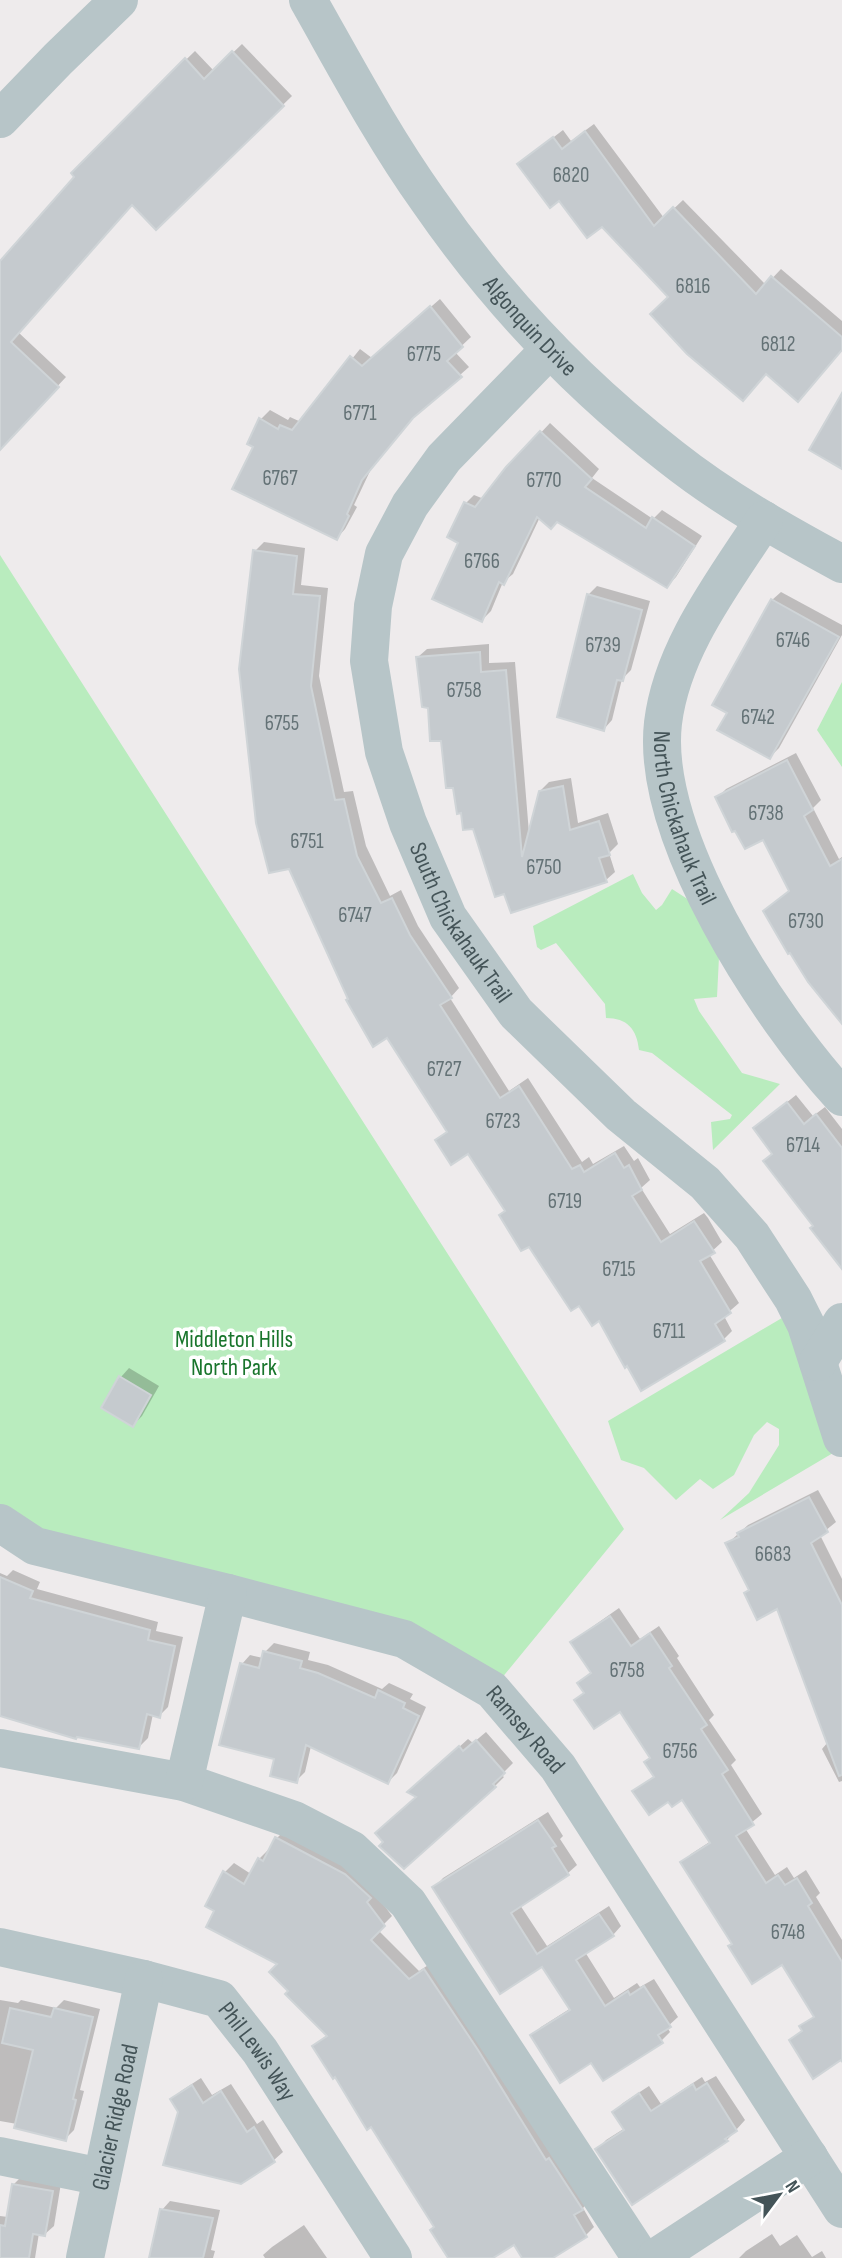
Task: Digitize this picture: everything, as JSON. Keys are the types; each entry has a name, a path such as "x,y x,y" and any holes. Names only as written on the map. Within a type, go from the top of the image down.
{"street":[{"path":"0,118 119,0"},
{"name":"Algonquin Drive","path":"308,0 427,200 472,260 550,349 673,459 764,520 842,564"},
{"name":"South Chickahauk Trail","path":"550,349 444,458 410,505 384,554 373,606 369,661 384,752 407,820 448,918 516,1013 621,1115 705,1183 752,1236 793,1299 806,1325 842,1438"},
{"name":"North Chickahauk Trail","path":"764,520 700,620 683,655 669,695 663,724 669,802 692,866 726,932 812,1064 842,1097"},
{"path":"818,1362 842,1322"},
{"name":"Ramsey Road","path":"0,1523 35,1546 404,1639 492,1690 558,1766 842,2208"},
{"path":"184,1782 228,1593"},
{"path":"0,1748 184,1782 294,1820 352,1850 408,1903 641,2258"},
{"name":"Phil Lewis Way","path":"0,1947 144,1979 219,1999 260,2051 393,2258"},
{"name":"Glacier Ridge Road","path":"85,2258 144,1979"},
{"path":"0,2156 102,2177"},
{"path":"655,2258 809,2157"}],"green space":[{"name":"Middleton Hills North Park","path":"0,555 624,1529 492,1690 404,1639 0,1523"},
{"path":"842,682 842,767 817,730"},
{"path":"633,874 642,893 656,910 672,889 689,900 719,957 717,997 694,999 699,1011 742,1073 780,1084 713,1150 711,1122 730,1119 732,1115 652,1053 639,1050 636,1036 630,1026 620,1020 606,1018 605,1004 556,943 541,950 537,947 533,926"},
{"path":"787,1315 833,1453 720,1520 749,1493 779,1445 779,1429 767,1422 754,1435 734,1475 713,1489 700,1479 676,1500 644,1468 621,1460 608,1421"}],"building":[{"path":"232,51 284,106 156,230 132,205 11,342 59,387 0,450 0,261 74,177 71,173 185,58 204,79"},
{"path":"585,131 654,226 673,207 756,294 771,276 842,337 842,350 798,402 766,374 743,401 687,354 650,314 668,297 602,227 587,238 559,201 550,208 517,164 553,137 562,149"},
{"path":"430,306 463,347 447,361 462,377 413,418 362,480 337,540 232,489 253,447 247,444 259,418 278,429 280,425 292,430 350,356 362,366"},
{"path":"842,393 842,469 809,450"},
{"path":"540,431 592,479 585,487 646,528 652,517 695,546 667,588 557,522 551,529 537,517 504,585 499,582 482,622 432,599 458,543 447,537 464,502 475,507 506,467"},
{"path":"253,550 297,556 293,594 320,596 311,686 335,800 344,799 357,856 381,903 392,898 410,935 452,998 440,1005 500,1098 519,1086 572,1169 580,1165 584,1172 615,1153 624,1168 629,1165 642,1190 632,1196 661,1242 694,1221 715,1253 700,1261 731,1313 715,1324 725,1341 641,1391 599,1321 592,1326 579,1306 571,1311 529,1247 521,1251 499,1215 505,1211 468,1154 451,1165 435,1140 447,1132 387,1038 373,1047 346,1000 348,999 289,869 269,873 256,823 239,669"},
{"path":"587,594 642,610 623,681 617,680 604,731 557,717"},
{"path":"771,599 839,637 770,759 717,730 727,713 712,705"},
{"path":"480,652 481,672 506,670 522,857 539,791 563,786 570,830 599,821 610,855 599,858 607,882 511,913 504,894 495,897 473,829 463,830 461,813 457,814 453,788 446,788 441,741 430,741 428,708 422,707 416,657"},
{"path":"787,760 813,810 804,816 830,866 842,859 842,1024 808,982 790,953 788,954 763,911 789,891 763,840 745,849 735,831 732,832 715,797"},
{"path":"787,1102 804,1124 816,1114 842,1148 842,1269 763,1161 772,1154 753,1128"},
{"path":"119,1376 151,1395 133,1427 101,1408"},
{"path":"809,1497 828,1532 811,1543 842,1605 842,1775 839,1776 777,1609 757,1620 744,1593 749,1590 725,1543 739,1537 737,1533"},
{"path":"0,1577 33,1591 30,1598 150,1630 148,1640 175,1646 160,1718 147,1714 139,1749 77,1737 76,1739 0,1716"},
{"path":"610,1616 631,1646 650,1633 672,1666 669,1668 707,1725 701,1729 728,1770 722,1774 754,1825 736,1836 766,1883 778,1875 785,1885 797,1878 812,1903 808,1906 842,1962 842,2062 841,2060 813,2079 789,2040 802,2031 799,2026 814,2017 782,1965 752,1984 728,1946 732,1944 680,1862 710,1843 682,1800 672,1807 668,1802 649,1815 632,1791 654,1777 644,1762 650,1758 620,1712 594,1729 574,1700 584,1693 577,1683 591,1673 570,1642"},
{"path":"263,1651 302,1661 300,1668 375,1698 378,1690 405,1703 403,1708 419,1716 388,1784 306,1745 297,1783 270,1776 274,1759 219,1745 240,1663 259,1668"},
{"path":"476,1740 505,1773 493,1784 496,1787 404,1869 379,1846 383,1842 375,1833 416,1797 407,1792 459,1746 463,1751"},
{"path":"538,1820 556,1846 552,1848 569,1875 511,1913 537,1954 599,1914 614,1936 576,1960 605,2006 628,1991 630,1995 644,1986 671,2027 658,2035 663,2043 603,2081 591,2063 560,2083 530,2035 570,2010 542,1967 500,1994 432,1887"},
{"path":"275,1837 345,1874 371,1898 367,1902 385,1926 371,1940 409,1979 424,1969 546,2160 549,2158 583,2210 574,2215 587,2237 553,2258 522,2258 514,2245 493,2258 448,2258 430,2230 434,2227 371,2127 367,2130 335,2077 333,2079 312,2046 327,2036 285,1994 288,1991 269,1972 277,1964 206,1927 214,1911 205,1906 223,1871 244,1884 258,1858 263,1861"},
{"path":"10,2008 51,2017 54,2008 93,2017 66,2141 14,2128 33,2050 2,2043"},
{"path":"707,2083 737,2131 725,2139 728,2141 632,2205 595,2149 624,2130 612,2112 639,2093 651,2111 693,2084 696,2090"},
{"path":"192,2085 203,2103 221,2091 247,2132 254,2127 275,2162 241,2184 163,2165 178,2112 170,2099"},
{"path":"12,2184 53,2191 45,2236 33,2234 29,2258 0,2258 0,2225 5,2226"},
{"path":"160,2209 213,2218 203,2258 149,2258"}]}
